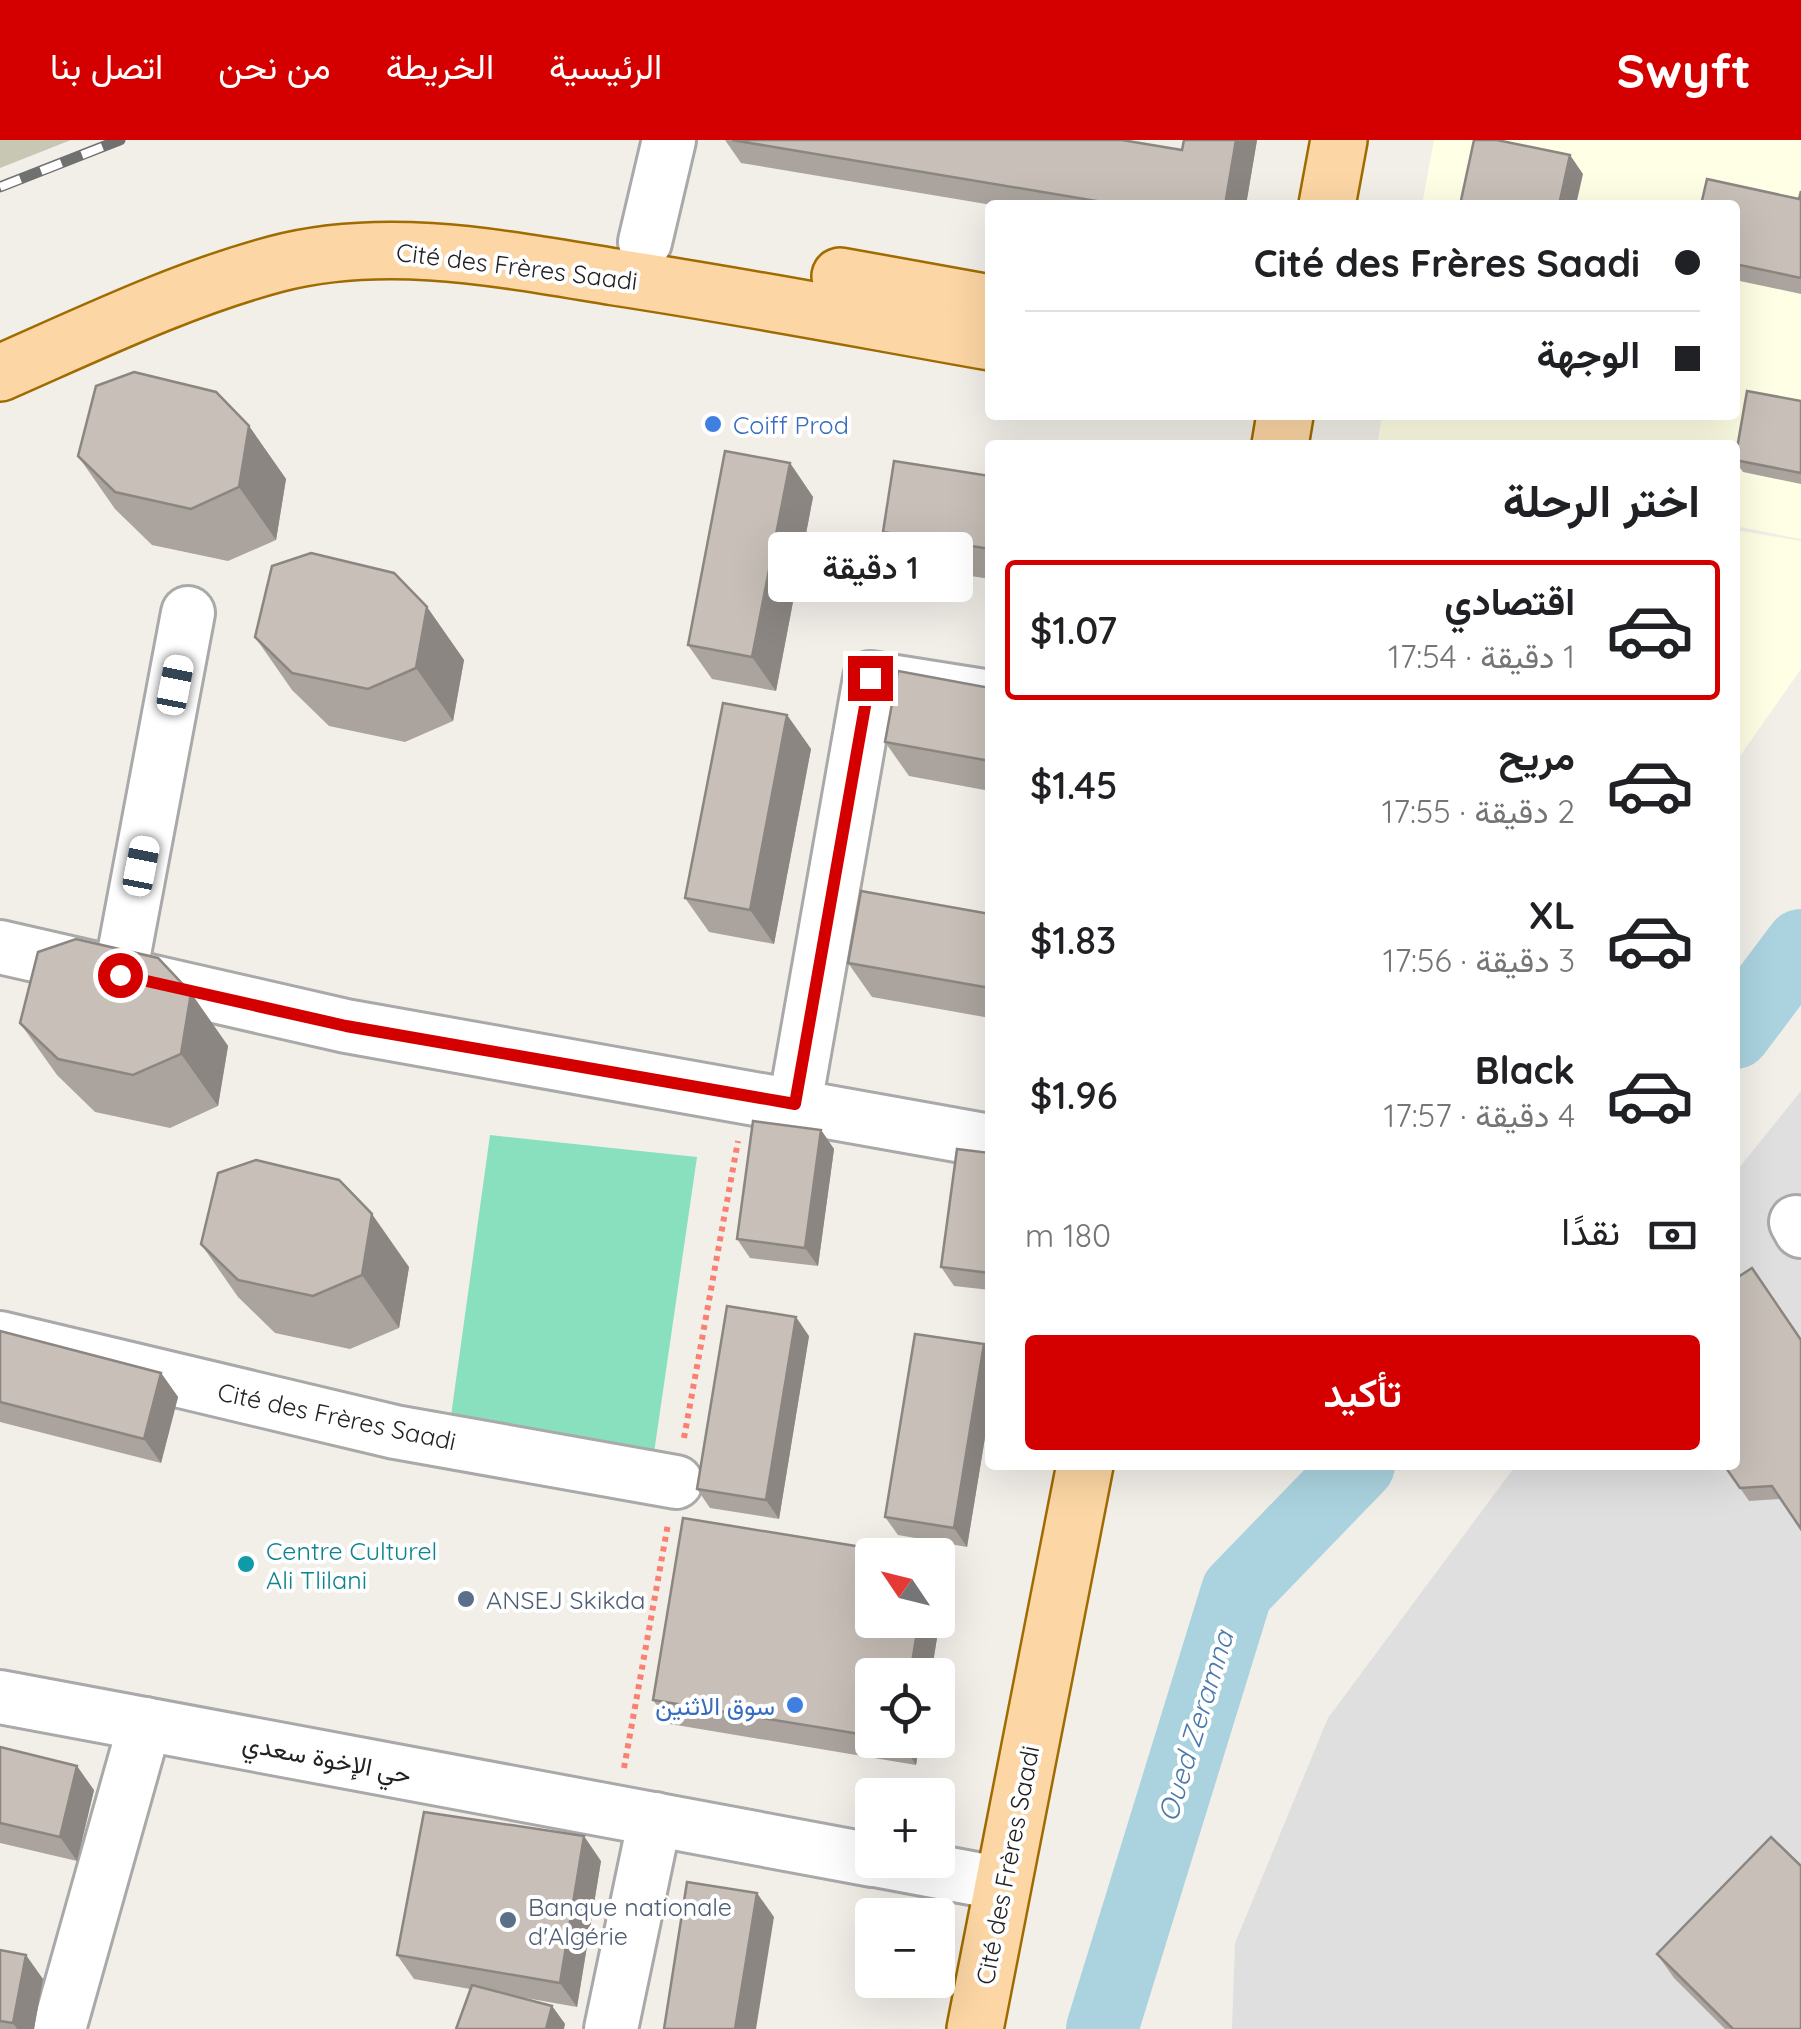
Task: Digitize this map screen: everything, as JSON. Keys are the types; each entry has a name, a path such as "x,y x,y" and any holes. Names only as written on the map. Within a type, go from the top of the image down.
{"main road":[{"path":"1327,200 1340,140"},
{"name":"Cité des Frères Saadi","path":"0,336 132,280 271,235 350,219 424,214 645,242 985,302"},
{"name":"Cité des Frères Saadi","path":"0,373 146,310 277,264 388,250 425,250 520,262 985,341"},
{"name":"Cité des Frères Saadi","path":"975,2029 1083,1470"}],"street":[{"name":"Cité des Frères Saadi","path":"645,242 669,140"},
{"path":"120,975 188,613"},
{"path":"795,1104 870,678 985,696"},
{"path":"0,947 346,1026 985,1140"},
{"name":"Cité des Frères Saadi","path":"0,1338 395,1432 676,1482"},
{"name":"حي الإخوة سعدي","path":"0,1697 855,1856"},
{"path":"59,2029 146,1724"},
{"path":"611,2029 655,1819"},
{"name":"حي الإخوة سعدي","path":"955,1875 1003,1884"}],"shaded area":[{"path":"0,140 71,140 0,168"},
{"path":"1434,140 1801,140 1801,539 1740,527 1740,440 1378,440 1381,420 1740,420 1740,200 1423,200"},
{"path":"1740,531 1801,541 1801,669 1740,756"},
{"path":"1801,1091 1801,2029 1232,2029 1235,1943 1328,1718 1512,1470 1740,1470 1740,1167"}],"green space":[{"path":"490,1135 697,1157 654,1453 450,1423"}],"building":[{"path":"732,140 1122,140 1182,150 1184,140 1236,140 1226,200 1090,200"},
{"path":"1474,140 1497,140 1570,155 1560,200 1461,200"},
{"path":"1707,179 1799,199 1801,191 1801,278 1740,265 1740,200 1702,200"},
{"path":"134,372 216,392 249,426 239,487 191,509 115,492 78,456 96,386"},
{"path":"1747,391 1801,401 1801,473 1740,461 1738,440"},
{"path":"725,451 790,463 752,657 688,645"},
{"path":"894,461 985,475 985,548 883,532"},
{"path":"311,553 394,573 427,607 416,668 368,689 292,673 255,637 272,566"},
{"path":"898,671 985,687 985,760 885,742"},
{"path":"723,703 787,715 750,910 685,898"},
{"path":"861,891 985,913 985,987 848,963"},
{"path":"76,939 158,958 191,993 181,1054 133,1075 58,1059 20,1023 38,952"},
{"path":"753,1121 821,1130 805,1248 737,1239"},
{"path":"957,1149 985,1152 985,1272 941,1267"},
{"path":"256,1160 339,1180 372,1214 362,1275 313,1296 238,1280 201,1244 218,1173"},
{"path":"1752,1268 1801,1340 1801,1529 1772,1486 1740,1488 1727,1470 1740,1470 1740,1276"},
{"path":"727,1306 796,1317 766,1500 697,1489"},
{"path":"0,1331 161,1373 144,1439 0,1402"},
{"path":"915,1334 984,1344 954,1528 885,1517"},
{"path":"683,1518 855,1546 855,1638 916,1638 913,1658 855,1658 855,1733 653,1700"},
{"path":"0,1747 77,1766 60,1837 0,1823"},
{"name":"Banque nationale d'Algérie","path":"424,1812 584,1836 560,1983 397,1955"},
{"path":"1771,1837 1801,1866 1801,2029 1733,2029 1657,1954"},
{"path":"687,1882 757,1893 735,2029 664,2029"},
{"path":"0,1950 26,1955 13,2023 0,2021"},
{"path":"472,1985 552,2006 546,2029 456,2029"}],"waterway":[{"name":"Oued Zeramna","path":"1740,1026 1801,945"},
{"name":"Oued Zeramna","path":"1102,2029 1237,1591 1354,1470"}],"railway":[{"path":"0,187 120,140"}],"place":[{"name":"Coiff Prod","path":"713,424"},
{"name":"Centre Culturel Ali Tlilani","path":"246,1564"},
{"name":"ANSEJ Skikda","path":"466,1599"},
{"name":"سوق الاثنين","path":"795,1705"},
{"name":"Banque nationale d'Algérie","path":"508,1920"}],"route":[{"path":"120,975 346,1026 795,1104 870,678"}]}
